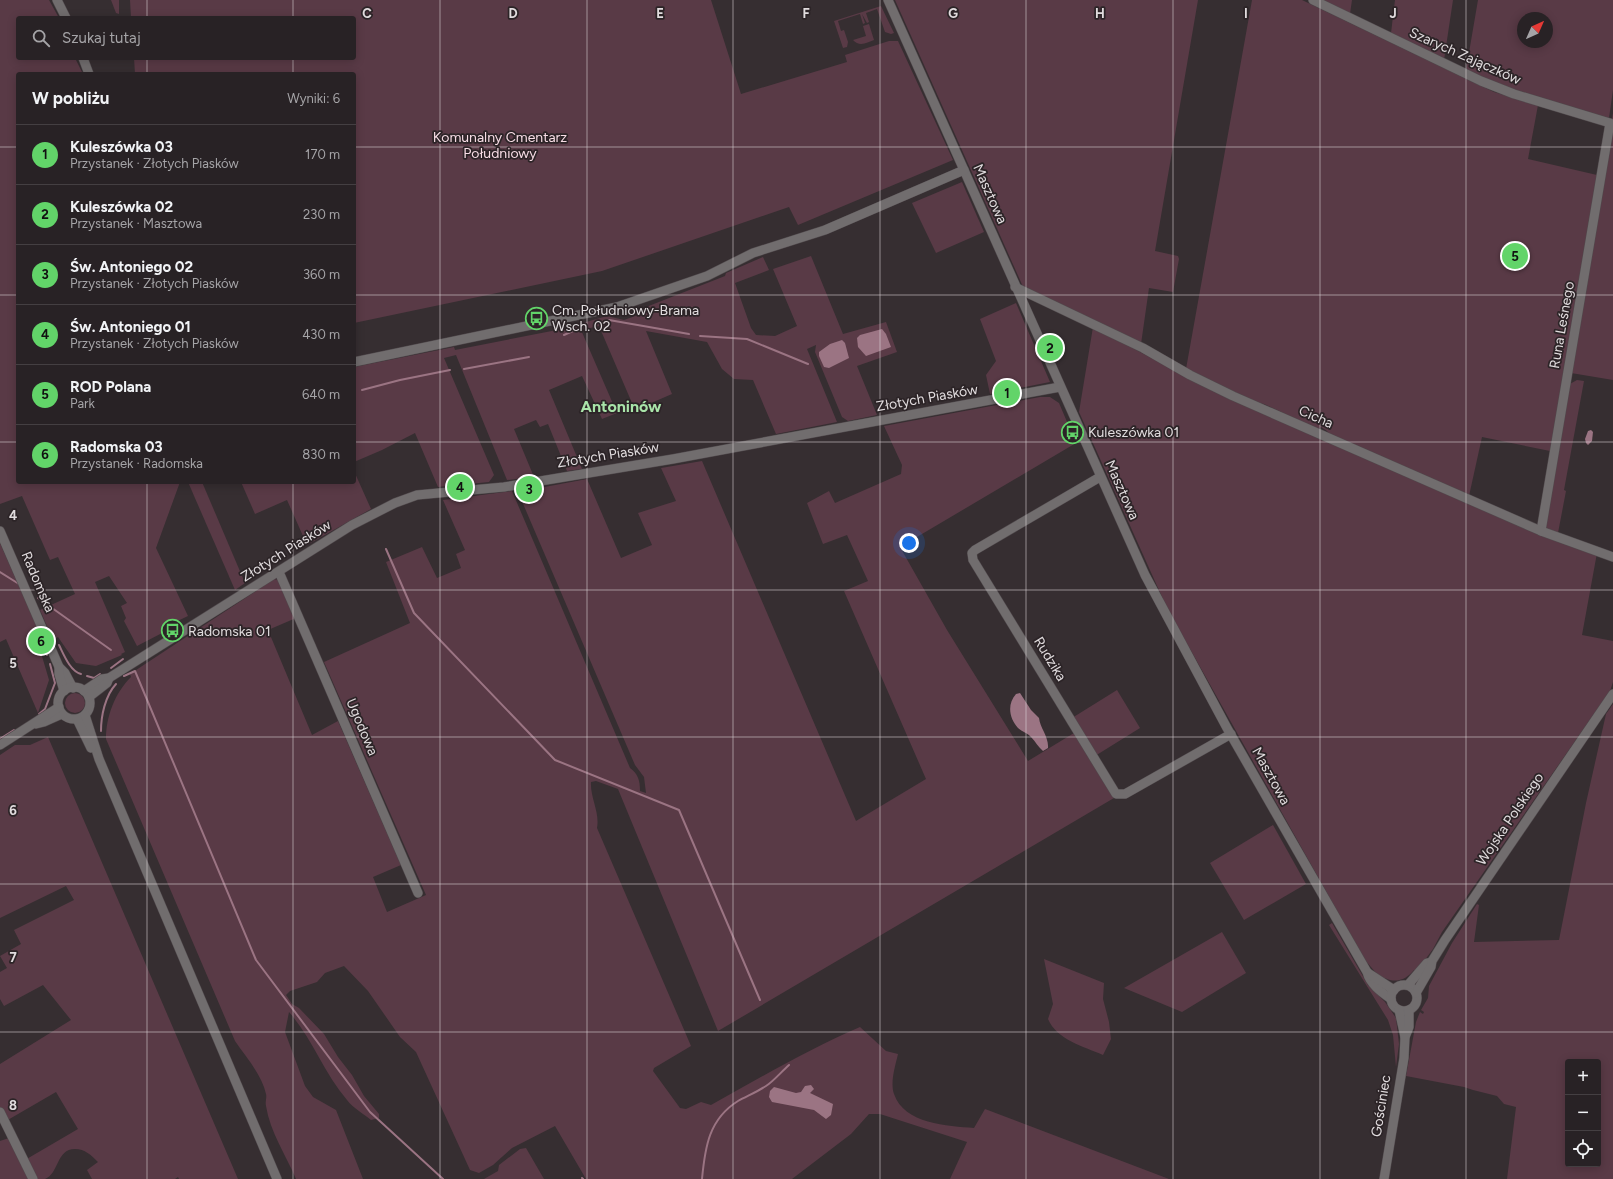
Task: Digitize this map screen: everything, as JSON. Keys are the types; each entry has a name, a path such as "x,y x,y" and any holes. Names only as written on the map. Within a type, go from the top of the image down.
{"street":[{"path":"57,0 65,16"},
{"name":"Masztowa","path":"888,0 1145,576 1231,734 1373,984 1391,999"},
{"name":"Szarych Zajączków","path":"1313,0 1481,81 1514,94 1610,123"},
{"path":"84,60 88,72"},
{"name":"Runa Leśnego","path":"1541,532 1610,123"},
{"path":"356,362 617,307 707,276 753,253 825,230 964,170"},
{"name":"Cicha","path":"1015,287 1143,348 1190,375 1233,396 1541,532 1613,557"},
{"name":"Złotych Piasków","path":"86,694 102,679 109,678 352,525 395,503 417,495 504,487 673,459 1060,387"},
{"name":"Rudzika","path":"1100,477 975,550 972,553 973,560 1116,794 1125,794 1231,734"},
{"name":"Radomska","path":"0,530 60,667 59,674 68,689"},
{"name":"Ugodowa","path":"279,572 418,893"},
{"path":"68,689 86,694 90,705 81,717 69,718 61,710 59,698 68,689"},
{"name":"Wojska Polskiego","path":"1416,993 1431,967 1432,961 1613,694"},
{"path":"0,746 35,724 41,718 61,710"},
{"path":"81,717 277,1179"},
{"name":"Wojska Polskiego","path":"1408,985 1426,963 1432,961"},
{"name":"Masztowa","path":"1367,972 1394,990"},
{"path":"1401,985 1408,985 1416,993 1416,1004 1404,1010 1393,1006 1391,999 1394,990 1401,985"},
{"name":"Gościniec","path":"1384,1179 1404,1058 1404,1010"},
{"path":"0,1112 33,1179"}],"green space":[{"path":"0,0 49,0 58,16 16,16 16,60 76,60 82,72 16,72 16,484 179,484 156,548 188,616 163,628 164,632 137,646 124,621 126,618 121,606 127,603 109,576 95,582 125,652 121,654 122,655 96,666 76,663 58,637 53,640 40,610 75,594 58,557 50,560 22,496 0,504"},
{"path":"111,0 119,0 119,14 116,13"},
{"name":"Komunalny Cmentarz Południowy","path":"130,0 711,0 741,94 847,62 845,55 889,41 898,41 953,160 798,225 789,207 602,271 356,323 356,72 135,72 134,60 356,60 356,16 131,16"},
{"path":"895,0 1198,0 1155,251 1178,256 1179,259 1173,292 1149,288 1141,344 1024,289"},
{"path":"1252,0 1302,0 1494,92 1538,105 1528,159 1597,175 1567,361 1564,365 1566,369 1550,451 1482,437 1469,496 1330,435 1321,427 1317,429 1264,404 1257,403 1186,369"},
{"path":"1323,0 1352,0 1350,14"},
{"path":"1395,0 1453,0 1444,60 1391,33"},
{"path":"1478,0 1613,0 1613,90 1609,118 1514,91 1466,70"},
{"path":"881,6 894,33 891,34 885,32 877,9 866,13 869,22 867,23 862,14 865,23 863,24 860,14 838,21 841,31 844,30 848,42 847,47 843,48 834,21"},
{"path":"869,24 874,40 863,44 855,42 853,40 866,36 863,26"},
{"path":"1613,113 1613,380 1571,373"},
{"path":"962,182 984,232 936,253 912,203"},
{"path":"811,256 843,334 886,322 897,352 857,366 877,415 848,421 842,417 815,352 816,345 807,349 837,422 776,434 753,380 734,379 722,369 707,342 646,331 672,394 635,410 599,326 581,330 617,413 602,419 582,376 549,390 582,469 567,471 548,424 540,427 536,420 514,429 534,477 507,480 456,355 444,358 494,475 489,482 438,487 415,433 356,461 356,367 454,347 455,350 562,329 607,316 624,320 638,315 636,311 725,276 726,273 763,257 769,270 735,283 751,328 756,335 775,336 797,326 773,269"},
{"path":"1016,303 1050,382 990,394 986,375 996,361 980,319"},
{"path":"1093,327 1189,378 1597,553 1582,635 1613,641 1613,682 1610,691 1442,932 1433,949 1416,972 1414,970 1401,980 1393,981 1384,979 1377,974 1364,959 1167,608 1079,412"},
{"path":"1577,380 1584,381 1564,490 1566,491 1558,533 1544,527 1568,385"},
{"path":"1040,397 1050,397 1059,403 1076,443 900,547 947,630 1028,761 1074,733 1114,798 718,1031 618,789 596,781 591,782 591,788 598,822 597,828 691,1046 654,1068 653,1071 680,1108 686,1109 701,1102 711,1105 804,1054 860,1027 886,1051 898,1054 893,1079 894,1094 899,1104 907,1112 917,1117 928,1122 974,1128 985,1109 1169,1179 950,1179 967,1142 880,1114 869,1114 851,1134 792,1179 586,1179 555,1126 512,1148 493,1165 479,1173 470,1170 416,1052 400,1037 368,991 344,966 325,973 317,982 290,991 286,995 292,1004 299,1008 324,1034 338,1057 352,1075 364,1096 379,1114 379,1118 371,1120 349,1103 331,1079 305,1033 289,1012 285,1032 305,1086 313,1097 336,1110 363,1179 296,1179 271,1125 266,1106 266,1094 261,1080 235,1041 106,739 106,730 112,705 120,690 131,677 130,674 274,579 279,580 296,618 268,630 312,735 338,721 401,865 373,877 387,912 426,895 324,662 410,623 386,562 422,547 437,578 461,568 456,554 465,550 443,500 512,491 630,768 638,778 640,791 646,793 644,777 635,765 518,492 587,479 621,558 652,545 638,513 676,501 661,468 702,461 856,821 926,779 844,591 868,581 847,535 823,544 807,503 829,491 835,503 901,474 902,465 884,426"},
{"path":"356,475 371,509 307,545 287,500 255,514 242,484 356,484"},
{"path":"189,484 203,484 245,583 235,590"},
{"path":"0,543 44,643 39,646 49,680 38,713 6,639 0,642"},
{"path":"1117,690 1140,728 1095,756 1072,718"},
{"path":"75,693 82,696 85,703 82,710 75,713 68,710 65,703 68,696"},
{"path":"1613,704 1613,1179 1507,1179 1516,1107 1504,1104 1497,1096 1464,1087 1406,1076 1416,1022 1420,1012 1423,1014 1424,1012 1421,1010 1428,998 1429,986 1452,943 1477,904 1479,905 1474,942 1559,940 1586,803 1606,714"},
{"path":"48,737 238,1179 179,1179 178,1177 175,1179 92,1179 87,1170 98,1162 85,1151 75,1149 64,1153 50,1176 45,1179 35,1179 25,1160 78,1129 56,1092 6,1121 0,1109 0,1064 71,1020 43,985 4,1006 0,999 0,972 7,968 0,956 21,944 14,930 74,900 66,886 0,918 0,755 15,745 30,745"},
{"path":"1273,825 1306,884 1244,920 1210,863"},
{"path":"1332,923 1368,985 1385,1002 1396,1018 1399,1044 1396,1067 1393,1035 1388,1020 1329,925"},
{"path":"1222,932 1246,973 1182,1012 1124,988"},
{"path":"1044,959 1104,983 1103,999 1109,1022 1111,1039 1103,1055 1071,1042 1052,1026 1048,1019 1053,1004"},
{"path":"9,1138 29,1179 0,1179 0,1141"},
{"path":"526,1148 544,1179 484,1179 498,1171 499,1165 520,1149"}],"shaded area":[{"path":"882,329 886,334 891,347 866,356 858,347 857,338 860,335"},
{"path":"842,340 845,343 849,358 829,368 824,367 819,356 819,352 830,344"},
{"path":"1591,430 1593,432 1592,441 1588,445 1585,439 1588,431"},
{"path":"1020,693 1031,710 1039,718 1048,744 1048,748 1043,751 1030,736 1018,728 1011,715 1011,702 1016,694"},
{"path":"811,1085 814,1089 810,1093 833,1104 831,1115 826,1119 814,1110 772,1102 769,1097 770,1091 774,1087 796,1093 801,1092 805,1086"}],"waterway":[{"path":"609,320 689,334"},
{"path":"564,335 575,330"},
{"path":"700,336 747,339 808,364"},
{"path":"464,369 529,357"},
{"path":"362,390 400,380 450,370"},
{"path":"386,549 414,613 555,760 679,810 760,1000"},
{"path":"0,572 19,584"},
{"path":"38,598 111,650"},
{"path":"59,645 65,658 74,670 81,674"},
{"path":"46,649 47,655"},
{"path":"111,668 123,659"},
{"path":"39,714 45,709 55,683 50,664"},
{"path":"124,676 135,671 256,960 370,1112 443,1179"},
{"path":"87,676 94,678 100,674"},
{"path":"101,731 104,706 109,694 116,684"},
{"path":"0,739 14,730"},
{"path":"702,1179 710,1135 721,1116 728,1108 738,1101 769,1084 789,1065"}],"place":[{"name":"ROD Polana","path":"1515,256"},
{"name":"Cm. Południowy-Brama Wsch. 02","path":"537,318"},
{"name":"Kuleszówka 02","path":"1050,348"},
{"name":"Kuleszówka 03","path":"1007,393"},
{"name":"Kuleszówka 01","path":"1073,432"},
{"name":"Św. Antoniego 01","path":"460,487"},
{"name":"Św. Antoniego 02","path":"529,489"},
{"name":"Radomska 01","path":"173,631"},
{"name":"Radomska 03","path":"41,641"}],"district":[{"name":"Antoninów","path":"621,406"}]}
